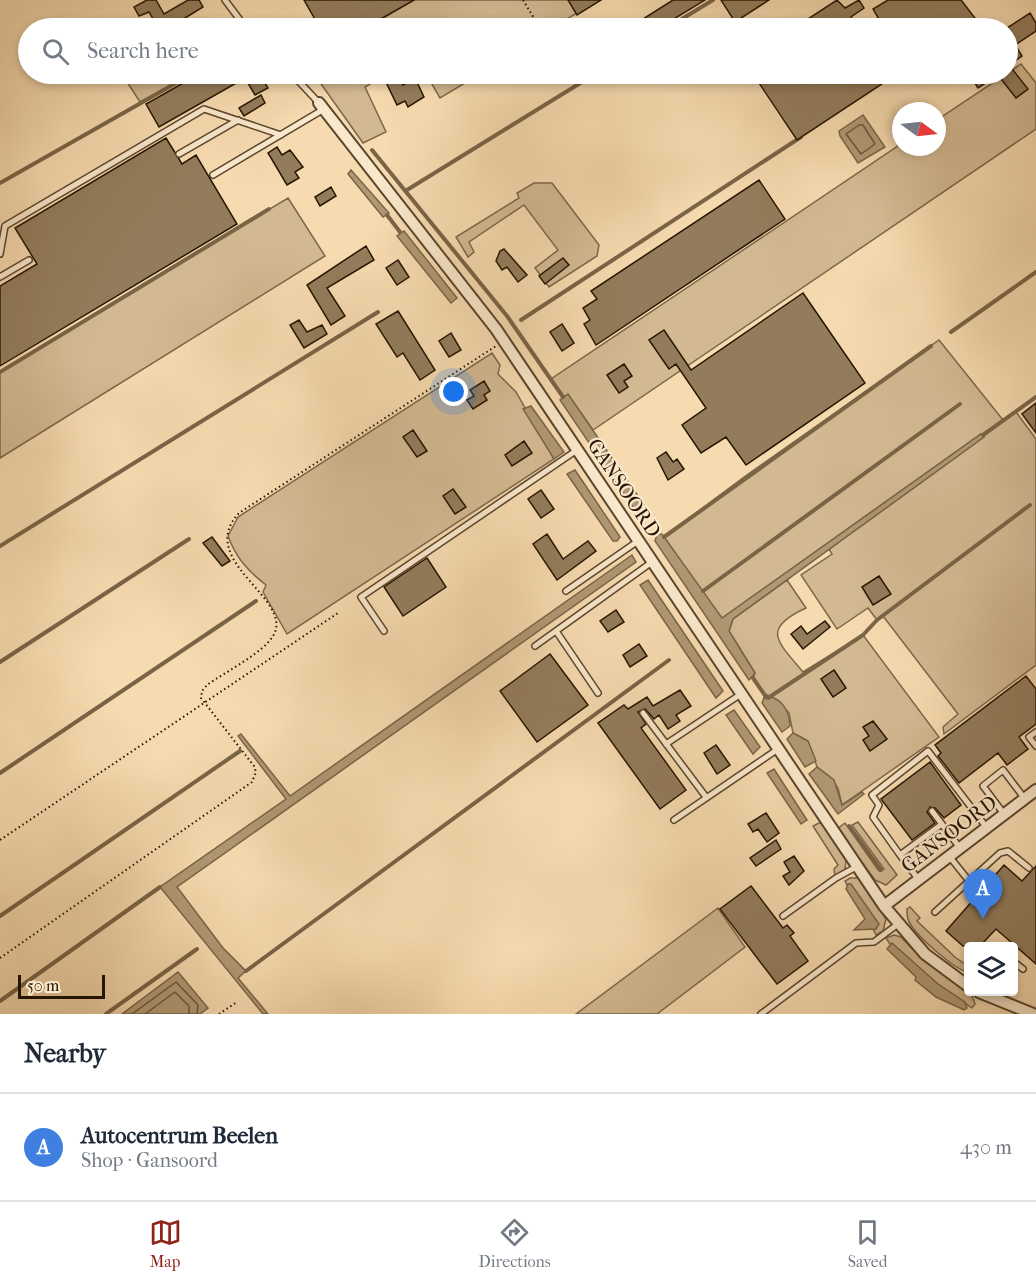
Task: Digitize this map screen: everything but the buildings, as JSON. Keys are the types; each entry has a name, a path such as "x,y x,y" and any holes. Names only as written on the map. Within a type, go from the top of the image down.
{"street":[{"name":"GANSOORD","path":"321,106 504,341 884,906 934,962 964,983"},
{"name":"GANSOORD","path":"884,906 1036,790"},
{"path":"989,996 1033,1014"}],"lane":[{"path":"225,0 238,18"},
{"path":"213,176 281,135 321,106 301,84"},
{"path":"0,255 5,226 204,108 281,135"},
{"path":"179,154 238,120"},
{"path":"0,277 29,260"},
{"path":"384,631 361,597 577,450"},
{"path":"566,591 638,541"},
{"path":"535,646 652,562"},
{"path":"556,631 598,693"},
{"path":"666,744 741,694"},
{"path":"643,713 706,797"},
{"path":"1036,732 1029,737 1036,746"},
{"path":"674,820 778,749"},
{"path":"919,880 873,817 879,806 872,795 928,752 987,828"},
{"path":"1004,814 982,786 1003,770 1025,799"},
{"path":"932,811 960,848"},
{"path":"900,855 942,824"},
{"path":"935,912 1000,853 1008,851 1029,868"},
{"path":"949,856 969,881"},
{"path":"783,916 836,878 858,866"},
{"path":"760,1014 856,943 874,942 898,924"},
{"path":"1018,965 1023,969"}],"path":[{"path":"523,0 534,18"},
{"path":"0,958 252,782 256,772 254,766 201,698 202,691 207,685 267,644 276,632 277,624 267,602 231,554 226,534 230,523 239,513 504,341"},
{"path":"0,840 338,614"},
{"path":"219,1014 237,1002"}],"shaded area":[{"path":"414,0 570,0 577,13 569,18 383,18"},
{"path":"1021,64 1036,83 1036,129 593,430 568,395 563,397 551,379 892,150 892,156 946,156 946,114 991,84 1018,84 1018,66"},
{"path":"128,84 173,84 140,102"},
{"path":"321,84 370,84 365,87 386,132 363,143"},
{"path":"432,84 463,84 440,98"},
{"path":"534,183 552,183 599,245 597,256 549,287 535,268 558,250 524,205 469,242 474,252 468,257 456,237 519,198 517,193"},
{"path":"288,198 325,256 0,458 0,372"},
{"path":"939,340 1003,420 1016,412 1036,439 1036,665 944,734 943,727 958,714 883,616 877,620 868,608 837,629 801,575 832,554 829,549 984,437 981,434 721,619 664,537 744,477"},
{"path":"492,353 500,365 498,374 516,392 554,459 287,634 263,592 266,585 243,564 231,544 228,536 238,517"},
{"path":"787,580 806,608 783,623 778,630 778,637 786,652 803,672 863,635 939,737 842,805 838,788 829,776 817,767 808,741 793,733 789,713 778,700 765,694 753,678 755,673 729,631 733,619"},
{"path":"821,822 846,860 845,870 835,876 834,869 838,865 813,826"},
{"path":"858,822 897,875 886,885 875,880 837,829 845,823 879,871 884,869 852,825"},
{"path":"850,878 859,878 886,919 883,931 876,935 873,929 876,929 851,885 847,885 845,881"},
{"path":"910,907 920,918 917,921 964,963 964,971 944,958 917,933 908,918 907,909"},
{"path":"718,908 745,947 657,1014 576,1014"},
{"path":"894,935 901,937 924,961 964,990 964,996 972,996 975,1004 972,1008 938,984 890,944 886,938"}],"water":[{"path":"863,115 885,147 858,163 839,131"},
{"path":"351,170 389,213 383,217 348,174"},
{"path":"404,231 457,298 451,303 397,236"},
{"path":"568,394 649,512 646,517 640,518 560,400"},
{"path":"531,406 564,452 554,459 523,409"},
{"path":"981,434 984,437 733,619 729,631 755,673 749,680 655,541 657,535 662,534 722,618"},
{"path":"575,470 620,537 617,541 613,541 567,474"},
{"path":"632,555 636,562 177,887 223,948 246,971 238,978 268,1014 263,1014 160,887 286,799 238,736 241,734 290,796"},
{"path":"648,580 723,691 716,698 640,585"},
{"path":"765,695 776,699 786,710 790,726 782,732 762,703"},
{"path":"734,710 760,747 753,754 726,715"},
{"path":"793,733 808,741 816,761 805,767 787,739"},
{"path":"817,767 834,780 842,805 862,792 864,794 838,814 809,774"},
{"path":"774,769 807,820 801,824 767,773"},
{"path":"848,884 851,884 879,924 876,929 854,930 865,919 846,889"},
{"path":"892,943 938,984 965,1002 967,1008 964,1010 936,997 915,980 916,977 887,949"},
{"path":"178,972 208,1008 200,1014 122,1014"}],"waterway":[{"path":"683,18 713,0"},
{"path":"0,183 174,84"},
{"path":"407,190 579,84"},
{"path":"521,320 801,137"},
{"path":"372,150 507,316 563,397"},
{"path":"0,372 269,209"},
{"path":"387,215 400,232"},
{"path":"951,332 1036,272"},
{"path":"0,546 378,312"},
{"path":"664,537 931,346"},
{"path":"983,435 1036,397"},
{"path":"703,591 960,404"},
{"path":"768,698 863,635 877,620 1030,505"},
{"path":"0,662 189,539"},
{"path":"0,773 256,601"},
{"path":"246,971 669,660"},
{"path":"753,678 766,697"},
{"path":"0,916 240,751"},
{"path":"849,826 881,870"},
{"path":"0,1001 160,887"},
{"path":"106,1014 197,949"}],"place":[{"name":"Autocentrum Beelen","path":"983,919"}]}
